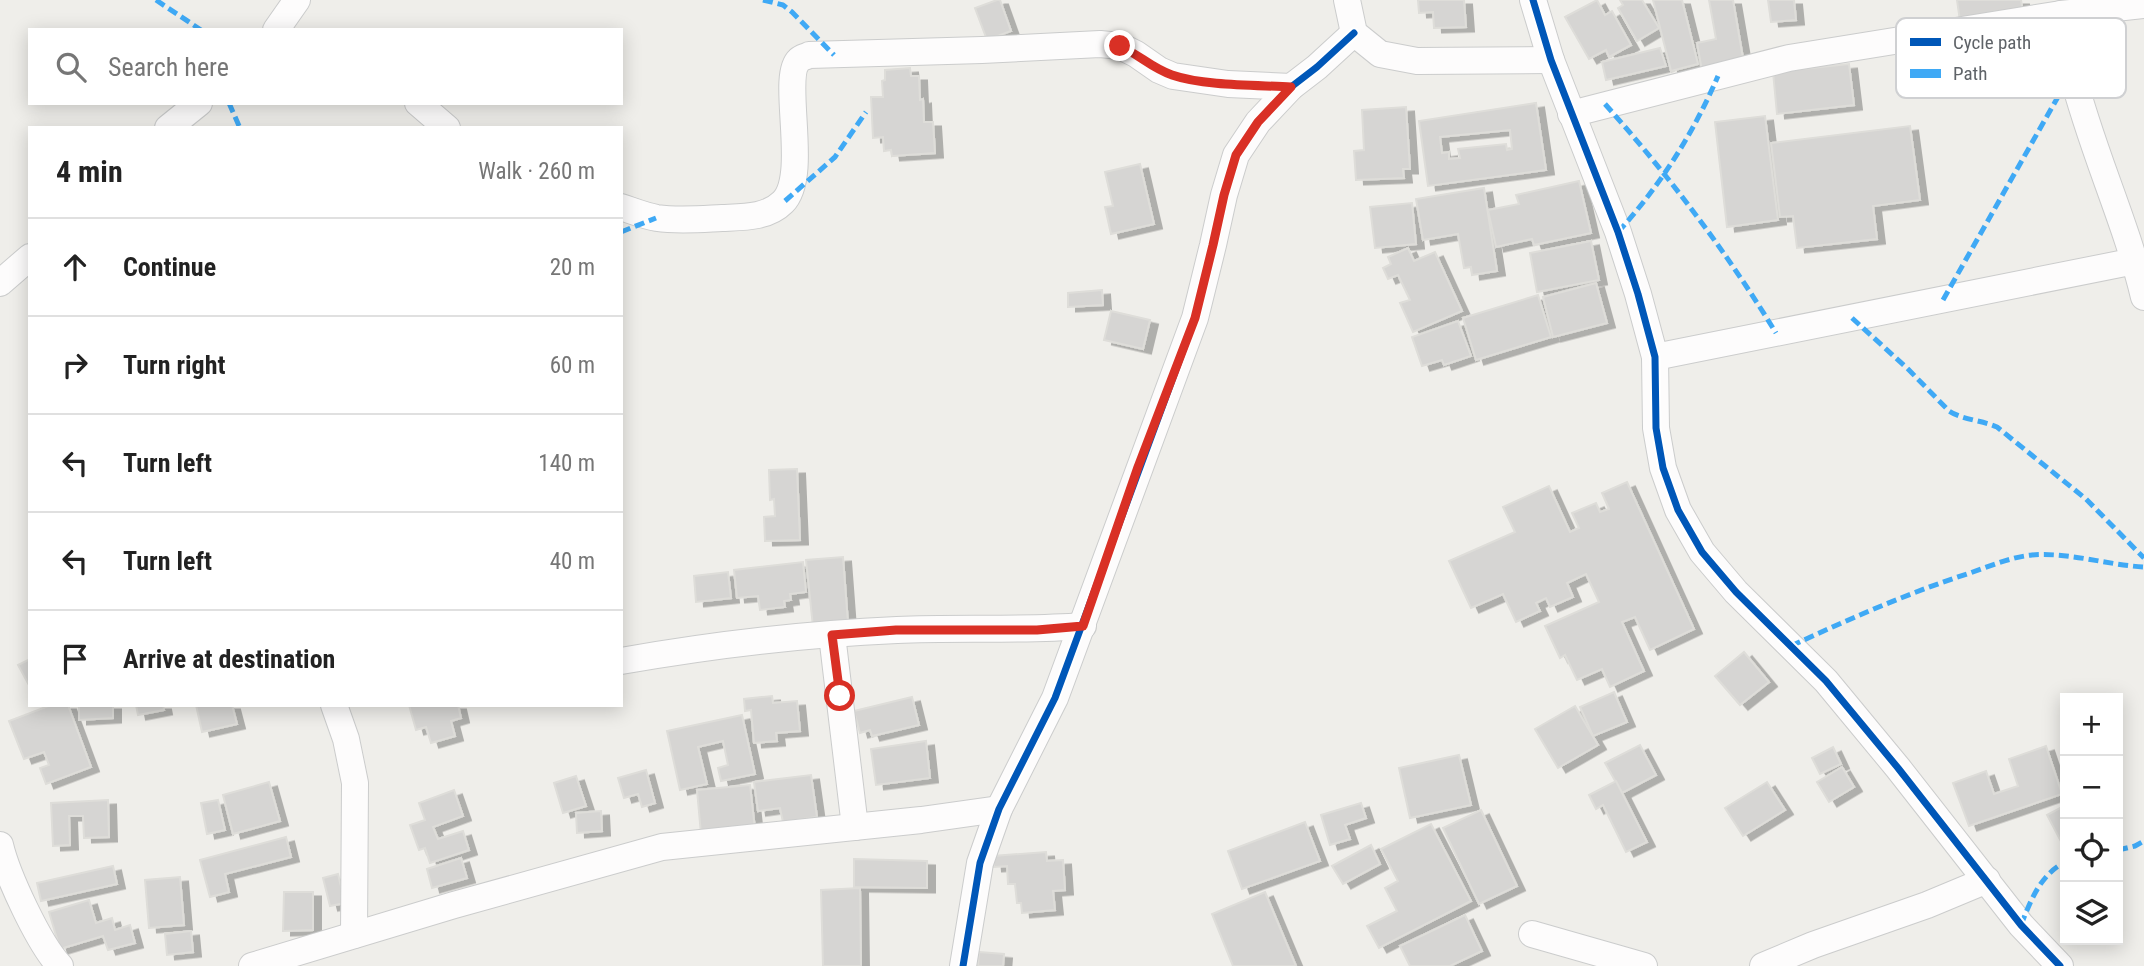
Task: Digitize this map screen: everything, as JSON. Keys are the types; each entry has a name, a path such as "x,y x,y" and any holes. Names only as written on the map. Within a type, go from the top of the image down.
{"street":[{"path":"277,28 297,0"},
{"path":"1347,0 1354,33 1380,54 1417,61 1551,60"},
{"path":"1533,0 1551,60 1618,232 1638,293 1655,357 1656,428 1663,468 1678,510 1702,552 1736,592 1826,681 2021,925 2060,966"},
{"path":"2036,18 2144,5"},
{"path":"2061,14 2062,18"},
{"path":"963,966 980,863 999,809 1055,698 1195,318 1236,155 1258,122 1291,87 1354,33"},
{"path":"1571,114 1789,58 1896,41"},
{"path":"623,208 656,218 712,219 754,216 785,201 792,185 795,164 794,69 799,60 809,55 1100,44 1120,46 1173,76 1228,84 1291,87"},
{"path":"2080,98 2110,193 2136,261 2144,297"},
{"path":"170,126 197,105"},
{"path":"420,105 445,126"},
{"path":"0,283 28,259"},
{"path":"1655,357 2136,261"},
{"path":"623,661 749,642 896,630 1037,630 1083,626"},
{"path":"832,635 855,827"},
{"path":"335,707 346,739 355,783 354,935"},
{"path":"252,966 662,847 999,809"},
{"path":"0,845 51,963"},
{"path":"1763,966 1987,880"},
{"path":"1532,934 1644,966"}],"building":[{"path":"1000,0 1011,31 987,40 975,8"},
{"path":"1418,0 1464,0 1466,27 1434,28 1433,12 1419,13"},
{"path":"1597,0 1605,15 1612,11 1631,45 1609,57 1606,50 1589,59 1565,17"},
{"path":"1620,0 1642,0 1659,28 1637,41 1618,8 1623,5"},
{"path":"1653,0 1682,0 1698,64 1671,71"},
{"path":"1709,0 1733,0 1744,64 1702,71 1697,43 1716,39"},
{"path":"1768,0 1794,0 1796,20 1771,22"},
{"path":"1957,0 2021,0 2023,12 1960,18"},
{"path":"1660,48 1666,66 1606,80 1602,62"},
{"path":"1849,64 1854,105 1777,114 1773,72"},
{"path":"910,68 911,76 919,76 924,122 933,122 935,153 892,156 891,150 884,151 883,137 873,138 871,97 883,97 882,81 885,80 885,70"},
{"path":"1536,103 1546,170 1428,186 1419,121","holes":["1510,130 1512,149 1507,150 1506,144 1458,149 1460,158 1449,159 1449,152 1442,153 1440,137"]},
{"path":"1406,107 1410,169 1403,169 1404,178 1356,180 1354,151 1364,150 1362,110"},
{"path":"1765,116 1778,220 1727,227 1715,122"},
{"path":"1910,126 1920,200 1873,206 1877,239 1797,248 1793,216 1780,217 1771,143"},
{"path":"1140,164 1154,224 1111,234 1105,207 1113,206 1105,172"},
{"path":"1579,181 1591,233 1534,245 1532,239 1496,247 1488,210 1519,204 1516,195"},
{"path":"1484,188 1497,271 1472,275 1471,267 1464,268 1458,234 1423,240 1416,199"},
{"path":"1412,203 1416,244 1375,248 1370,207"},
{"path":"1591,241 1599,280 1537,292 1530,253"},
{"path":"1408,248 1414,261 1435,252 1462,311 1413,332 1400,303 1410,300 1398,275 1388,279 1383,268 1391,264 1388,257"},
{"path":"1596,283 1607,323 1553,337 1543,297"},
{"path":"1102,290 1103,305 1068,307 1068,293"},
{"path":"1538,295 1551,337 1476,360 1463,318"},
{"path":"1111,311 1150,320 1143,349 1104,340"},
{"path":"1458,321 1471,356 1444,365 1442,360 1422,366 1412,337"},
{"path":"797,469 800,540 765,541 764,517 775,516 774,499 770,500 769,470"},
{"path":"1627,482 1694,629 1650,650 1635,617 1622,622 1644,671 1610,687 1602,669 1577,680 1565,655 1560,658 1545,626 1599,602 1586,574 1567,583 1573,597 1550,607 1546,598 1536,603 1540,611 1516,622 1503,594 1471,608 1449,561 1515,532 1503,507 1549,486 1570,532 1579,528 1572,513 1596,503 1600,512 1609,509 1602,493"},
{"path":"843,557 848,623 813,627 806,560"},
{"path":"803,562 806,592 790,594 791,600 784,601 785,607 760,610 758,596 737,598 734,570"},
{"path":"728,572 731,598 696,602 694,576"},
{"path":"1744,652 1769,682 1740,705 1715,676"},
{"path":"28,660 28,683 18,665"},
{"path":"1614,692 1627,722 1593,736 1580,707"},
{"path":"772,696 773,703 797,701 800,731 776,733 777,741 754,743 751,710 745,711 744,699"},
{"path":"912,697 919,725 872,736 870,730 860,733 854,711"},
{"path":"1575,706 1598,745 1558,768 1535,729"},
{"path":"46,707 69,707 91,767 46,784 40,768 49,765 44,752 24,759 9,721"},
{"path":"79,707 113,707 113,718 79,720"},
{"path":"136,707 163,707 164,710 138,715"},
{"path":"196,707 233,707 237,724 202,732"},
{"path":"410,707 458,707 461,718 451,721 455,736 431,743 426,727 416,730"},
{"path":"742,715 755,774 721,781 718,768 728,765 723,741 698,747 707,784 680,790 667,731"},
{"path":"926,741 930,778 876,785 871,749"},
{"path":"1640,745 1656,775 1622,793 1605,763"},
{"path":"2046,746 2060,795 1969,826 1953,783 1986,771 1994,794 2018,786 2009,759"},
{"path":"1833,747 1841,764 1820,774 1812,758"},
{"path":"1459,755 1471,805 1410,818 1399,768"},
{"path":"1842,767 1854,787 1829,802 1817,782"},
{"path":"646,770 655,803 642,807 638,794 624,798 618,778"},
{"path":"811,775 817,817 783,822 780,808 758,811 754,782"},
{"path":"576,776 586,806 563,813 554,783"},
{"path":"1616,781 1647,842 1626,852 1603,805 1596,809 1589,795"},
{"path":"269,782 280,821 233,834 223,795"},
{"path":"1767,782 1785,810 1743,836 1725,808"},
{"path":"750,785 755,829 701,834 697,790"},
{"path":"454,790 463,816 433,827 438,839 463,831 469,850 430,863 425,848 419,850 410,825 425,820 419,803"},
{"path":"108,800 109,837 84,838 83,816 69,816 70,845 53,846 51,803"},
{"path":"218,800 225,830 207,834 201,803"},
{"path":"1361,803 1366,818 1345,825 1350,839 1330,845 1321,815"},
{"path":"2060,808 2060,840 2047,815"},
{"path":"1481,810 1517,886 1479,904 1443,828"},
{"path":"601,811 602,831 577,833 576,813"},
{"path":"1305,822 1320,861 1242,889 1228,851"},
{"path":"1431,824 1471,901 1379,948 1367,926 1397,911 1385,888 1398,881 1381,849"},
{"path":"286,837 291,857 225,874 229,892 210,897 200,860"},
{"path":"1371,845 1380,864 1343,884 1332,866"},
{"path":"1046,852 1047,861 1063,860 1065,890 1053,891 1055,910 1022,913 1021,903 1017,903 1015,884 1008,884 1007,866 994,867 993,856"},
{"path":"461,858 467,878 432,888 427,869"},
{"path":"854,859 927,861 927,888 854,887"},
{"path":"113,866 117,884 41,901 37,883"},
{"path":"338,874 345,903 330,906 323,878"},
{"path":"180,877 184,925 149,928 145,880"},
{"path":"860,888 861,966 823,966 821,890"},
{"path":"284,892 313,892 313,930 283,931"},
{"path":"1265,892 1296,966 1233,966 1212,914"},
{"path":"89,900 96,923 112,918 115,930 130,925 135,943 108,950 103,936 60,949 49,912"},
{"path":"1465,915 1482,951 1450,966 1410,966 1400,946"},
{"path":"191,931 193,952 167,955 165,934"},
{"path":"979,952 1004,954 1003,966 978,966"}],"marked path":[{"path":"156,0 198,28"},
{"path":"763,0 783,5 834,55"},
{"path":"1618,232 1648,196 1674,158 1698,118 1718,76"},
{"path":"1943,300 2057,98"},
{"path":"1605,104 1696,215 1776,333"},
{"path":"230,105 239,126"},
{"path":"785,201 835,157 866,112"},
{"path":"623,231 656,218"},
{"path":"1852,318 1949,411 1997,427 2086,499 2144,558"},
{"path":"1791,646 1901,598 2016,558 2060,555 2144,567"},
{"path":"2123,849 2144,841"},
{"path":"2021,925 2043,881 2060,865"}],"cycle path":[{"path":"1533,0 1551,60 1618,232 1638,294 1655,357 1656,428 1663,468 1678,510 1702,552 1736,592 1826,681 2021,925 2060,966"},
{"path":"963,966 980,863 999,809 1055,698 1195,318 1236,155 1258,122 1291,87 1354,33"}],"route":[{"path":"840,696 832,635 896,630 1037,630 1083,626 1138,467 1195,318 1236,155 1258,122 1291,87 1228,84 1173,76 1120,46"}]}
